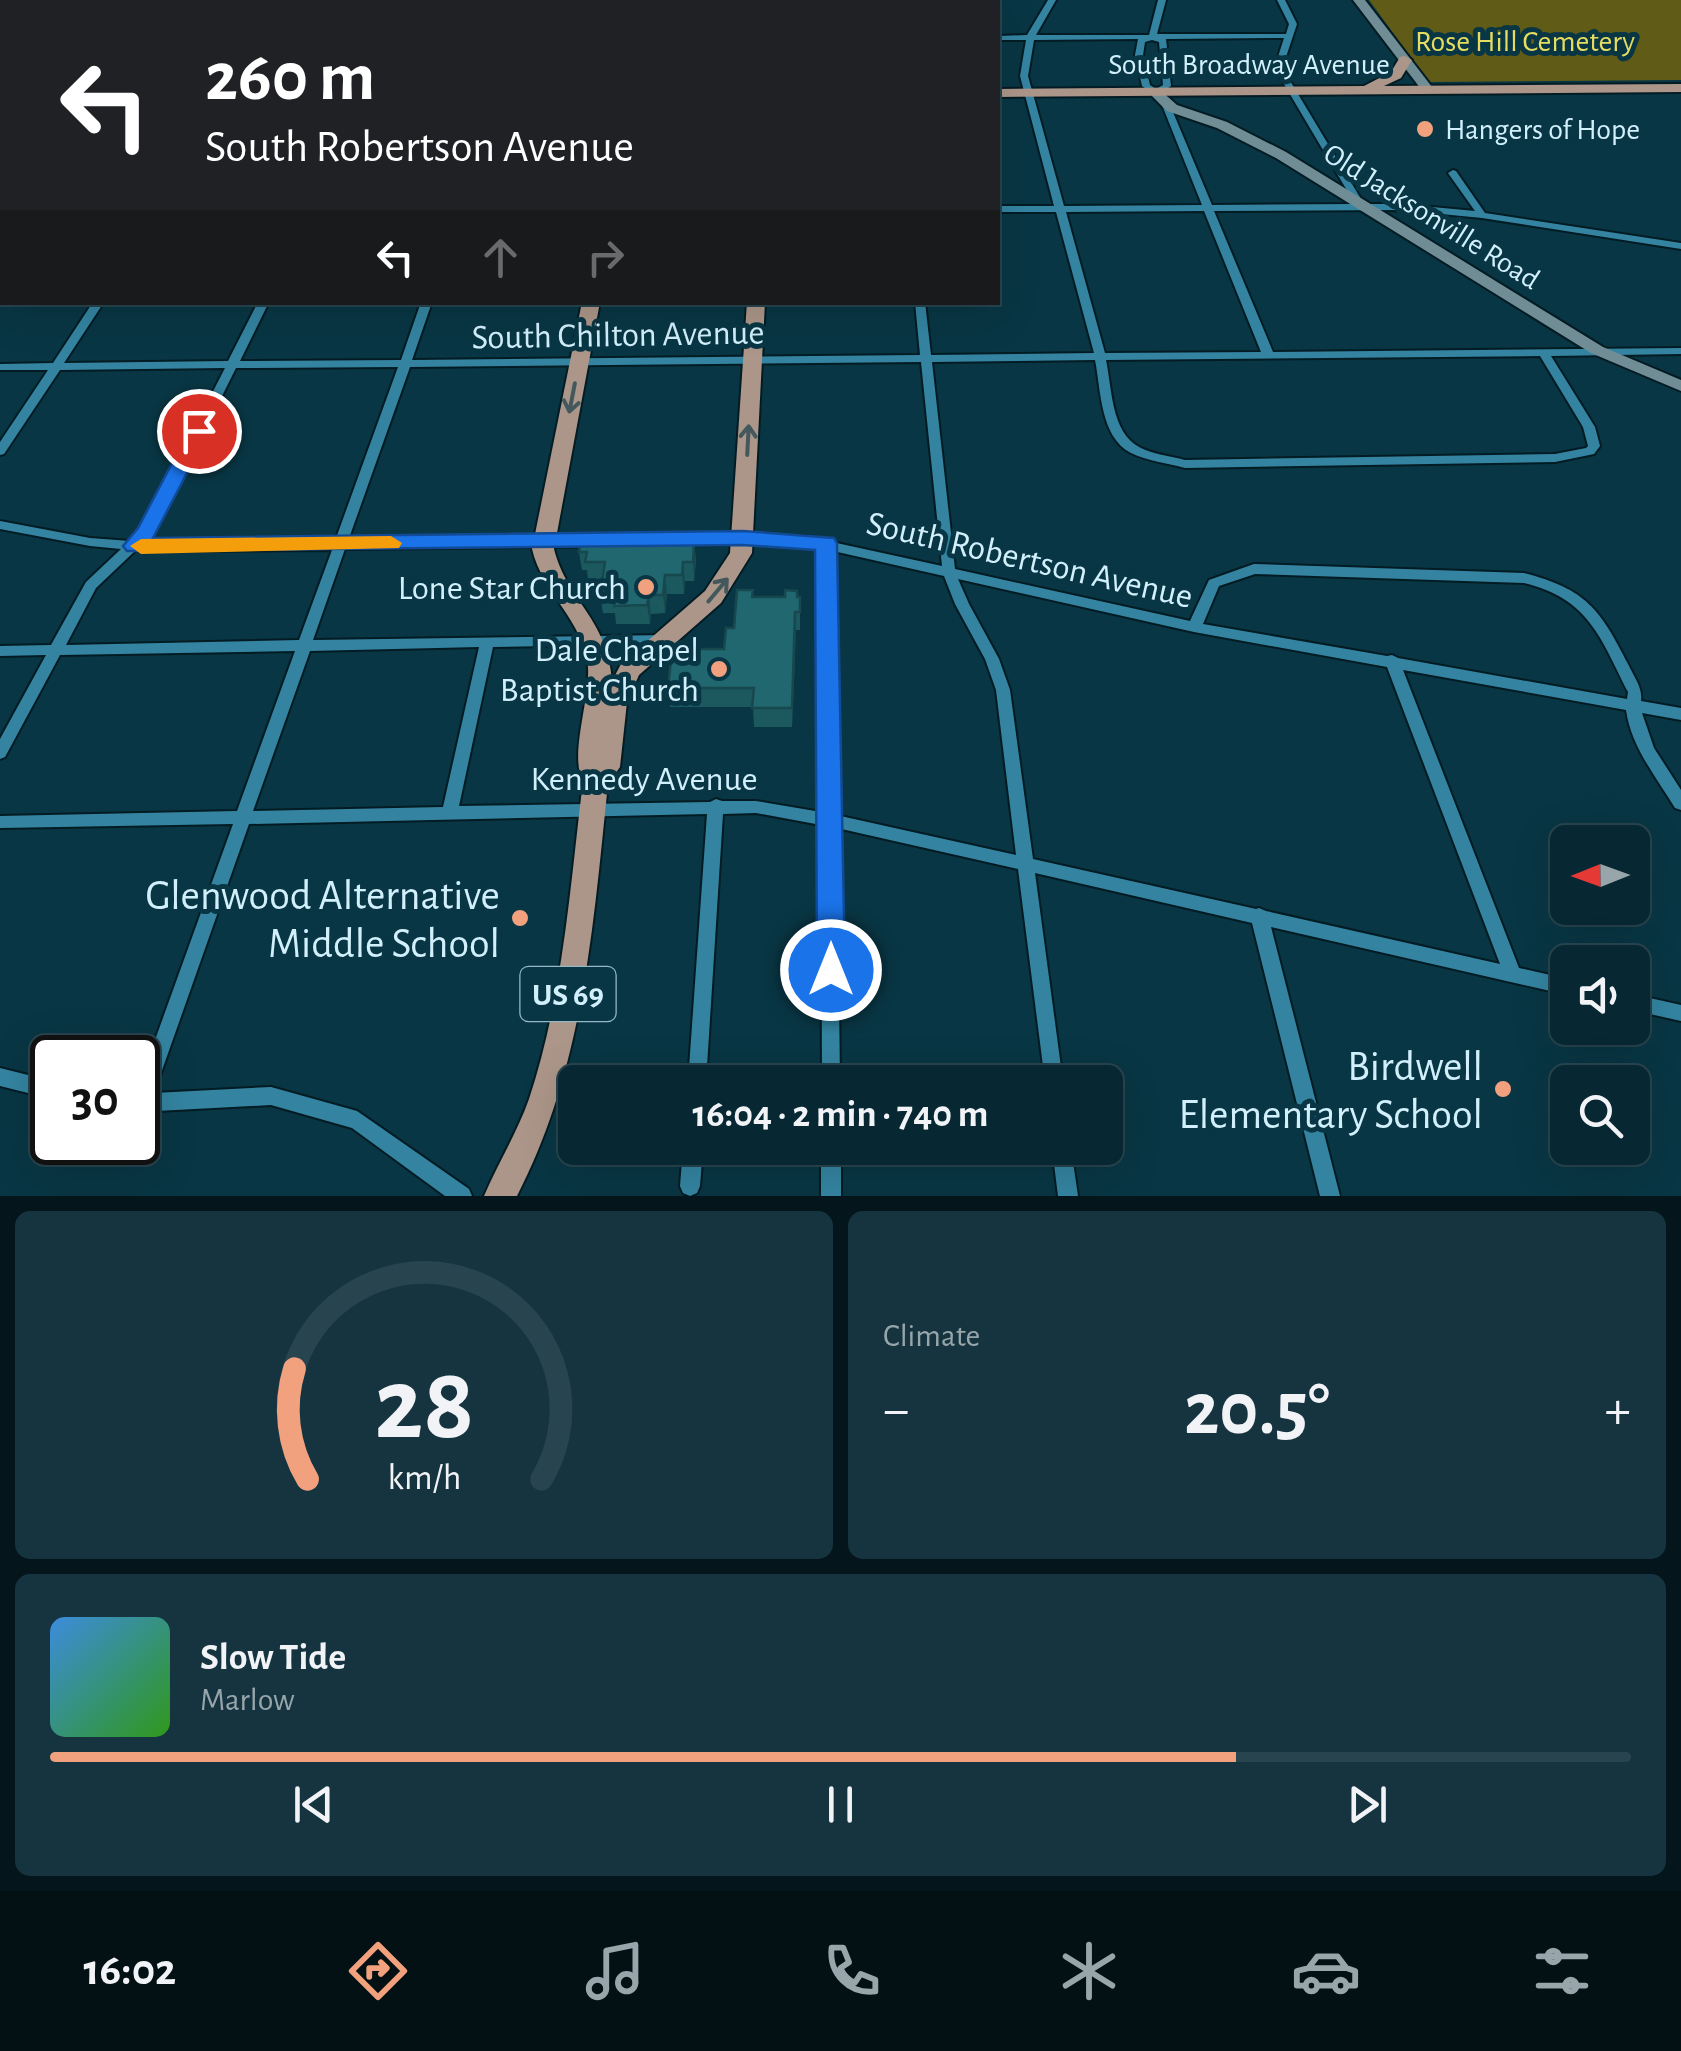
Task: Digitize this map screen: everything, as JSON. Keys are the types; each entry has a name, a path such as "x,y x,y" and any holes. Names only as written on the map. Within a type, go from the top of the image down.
{"main road":[{"path":"1359,0 1428,90"},
{"path":"1352,91 1387,82 1404,60"},
{"name":"South Broadway Avenue","path":"1000,93 1161,99 1292,92 1681,88"},
{"name":"Old Jacksonville Road","path":"1161,99 1334,180 1361,206 1597,350 1681,386"},
{"name":"US 69","path":"590,305 543,540 544,557 553,579 594,640 600,674 589,769 594,794"},
{"name":"US 69","path":"500,1196 540,1112 560,1040 594,794 607,767 616,702 624,680 636,663 723,586 737,563 743,538 756,305"}],"street":[{"path":"1052,0 1030,38 1024,61 1028,92 1118,435 1138,452 1168,462 1555,458 1590,451 1594,446 1589,427 1543,352"},
{"path":"1152,37 1162,0"},
{"path":"1281,0 1293,24 1280,64 1334,180"},
{"path":"1000,38 1289,36"},
{"path":"1161,99 1168,86 1163,41 1152,37 1141,41 1146,86 1161,99 1174,124 1268,354"},
{"path":"1174,124 1192,114"},
{"path":"1453,172 1482,215"},
{"path":"1000,210 1361,206 1482,215 1681,246"},
{"path":"0,451 96,305"},
{"path":"0,753 91,585 147,532 262,305"},
{"path":"160,1047 247,815 426,305"},
{"path":"920,305 949,572 959,606 998,668 1028,864 1052,1065"},
{"name":"South Chilton Avenue","path":"0,366 1681,351"},
{"name":"South Robertson Avenue","path":"0,525 75,540 134,546 743,538 826,543 1075,604 1194,628 1681,714"},
{"path":"826,543 831,1065"},
{"path":"1194,628 1214,584 1254,569 1552,582 1580,600 1592,614 1635,692 1631,704 1634,721 1681,804"},
{"path":"0,651 662,639"},
{"path":"450,811 487,642"},
{"path":"1392,660 1514,975"},
{"name":"Kennedy Avenue","path":"0,822 450,811 594,794 756,807 831,820 1550,983"},
{"path":"698,1065 716,805"},
{"path":"1259,915 1330,1196"},
{"path":"1650,1006 1681,1012"},
{"path":"0,1077 30,1084"},
{"path":"160,1102 271,1096 357,1120 462,1196"},
{"path":"690,1186 692,1165"},
{"path":"831,1165 831,1196"},
{"path":"1064,1165 1068,1196"}],"green space":[{"name":"Rose Hill Cemetery","path":"1369,0 1681,0 1681,80 1429,82"}],"building":[{"path":"657,539 656,543 694,543 693,562 683,562 682,575 665,575 663,595 649,595 647,605 614,606 615,595 600,595 605,562 585,562 587,552 579,552 581,541"},
{"name":"Dale Chapel Baptist Church","path":"737,590 753,590 752,597 785,597 785,590 797,591 800,597 800,612 795,612 792,708 752,708 754,688 668,688 671,660 676,660 677,649 724,649 726,628 734,628"}],"slow traffic":[{"path":"141,546 391,543"}],"place":[{"name":"Hangers of Hope","path":"1425,129"},
{"name":"Lone Star Church","path":"646,587"},
{"name":"Dale Chapel Baptist Church","path":"719,669"},
{"name":"Glenwood Alternative Middle School","path":"520,918"},
{"name":"Birdwell Elementary School","path":"1503,1089"}],"route":[{"path":"199,431 147,532 134,546 743,538 826,543 831,970"}]}
